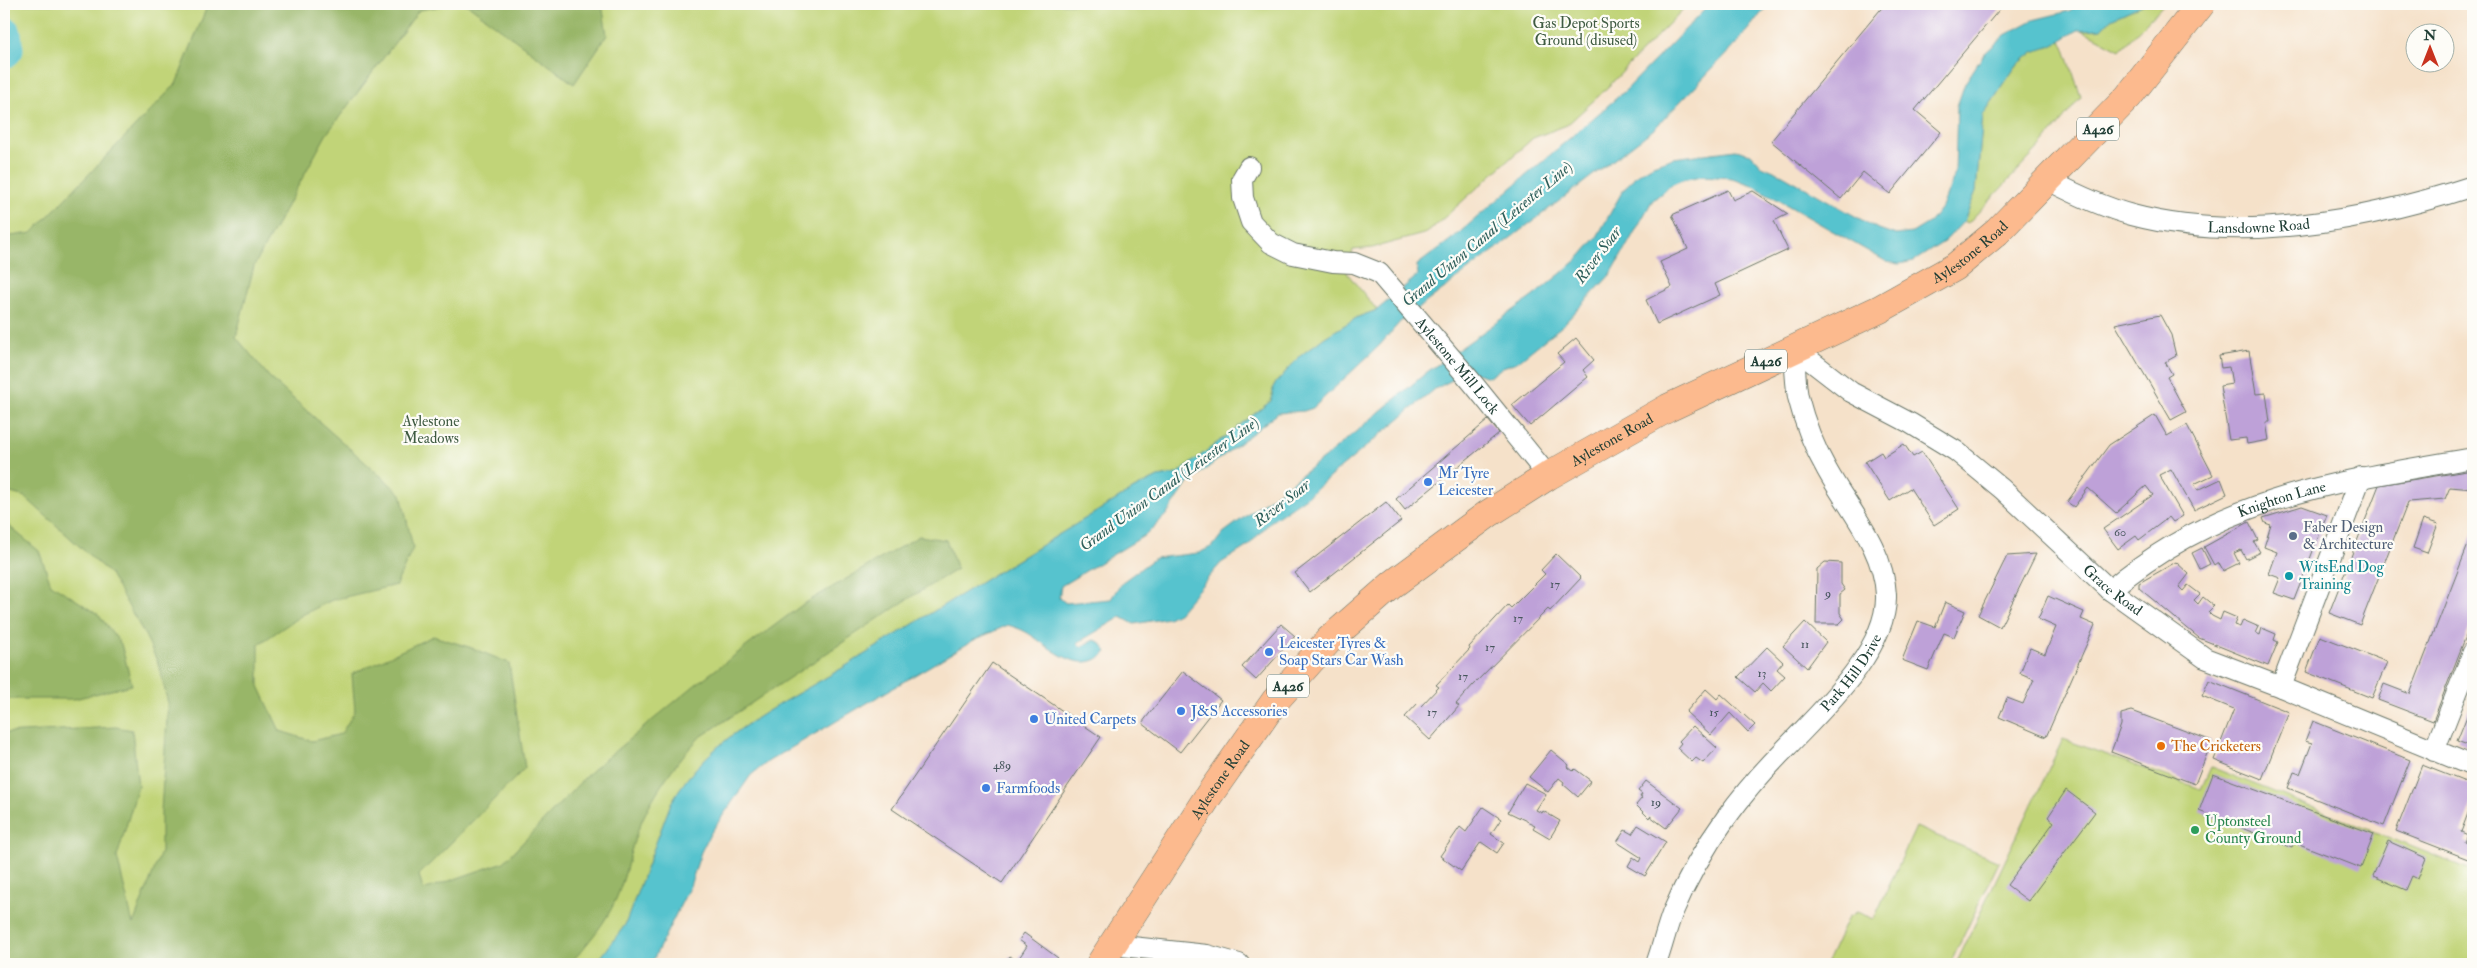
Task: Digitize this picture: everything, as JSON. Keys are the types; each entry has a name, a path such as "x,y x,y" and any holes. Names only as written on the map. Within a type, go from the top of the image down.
{"main road":[{"name":"Aylestone Road","path":"1106,955 1209,795 1275,701 1329,640 1393,584 1488,514 1548,476 1668,408 1880,309 1955,267 1997,232 2128,97 2201,4"}],"street":[{"name":"Aylestone Mill Lock","path":"1249,167 1242,179 1243,198 1251,222 1270,243 1293,254 1333,262 1354,263 1379,274 1471,381 1548,476"},
{"name":"Lansdowne Road","path":"2048,180 2090,202 2133,215 2175,223 2232,229 2297,224 2358,216 2420,203 2473,186"},
{"name":"Grace Road","path":"1794,348 1851,392 1910,423 1956,451 2002,489 2110,590 2205,658 2281,686 2473,766"},
{"name":"Park Hill Drive","path":"1656,964 1672,915 1691,876 1724,820 1752,784 1843,688 1866,653 1882,617 1886,597 1879,562 1864,530 1826,469 1810,430 1798,396 1794,348"},
{"name":"Knighton Lane","path":"2110,590 2136,568 2182,540 2248,508 2296,492 2361,477 2473,458"},
{"path":"2281,686 2361,477"},
{"path":"2434,751 2473,652"},
{"path":"1106,955 1192,953 1239,964"}],"green space":[{"name":"Aylestone Meadows","path":"4,4 1688,4 1603,92 1567,125 1533,138 1427,233 1372,248 1353,250 1347,273 1377,310 1358,317 1325,337 1300,356 1274,385 1271,401 1177,474 1158,477 1134,489 854,661 778,705 729,738 707,757 688,778 671,803 625,925 596,964 4,964"},
{"path":"208,4 452,4 419,10 326,135 254,266 236,337 271,379 401,494 413,548 396,585 332,600 302,615 259,644 259,686 280,731 312,741 341,734 355,711 352,674 433,636 469,647 509,663 525,768 419,875 423,890 504,862 592,770 695,685 802,605 919,536 946,540 957,569 914,595 699,738 672,770 649,805 638,830 612,908 596,933 570,964 4,964 4,733 116,727 132,730 138,786 117,857 133,924 161,852 161,812 168,703 159,665 145,635 110,574 25,497 4,491 4,237 32,233 176,84"},
{"path":"467,4 602,4 607,35 574,84"},
{"path":"2144,4 2164,4 2120,50 2082,30 2102,29 2111,19"},
{"path":"2060,41 2064,46 2081,97 2044,143 1968,223 1964,221 1976,191 1983,115 2016,66 2033,52"},
{"path":"4,522 39,551 51,584 98,614 121,644 132,685 74,699 4,699"},
{"name":"Uptonsteel County Ground","path":"2063,739 2201,789 2211,767 2473,871 2473,964 1956,964"},
{"path":"1916,827 1999,862 1950,964 1826,964 1848,917 1857,912 1874,919"}],"water":[{"path":"1710,4 1769,4 1736,44 1654,129 1400,322 1379,346 1313,408 1304,411 1278,413 1188,483 1168,513 1147,534 1061,586 1059,598 1066,603 1111,599 1121,583 1155,558 1199,553 1213,546 1223,533 1328,455 1427,372 1532,297 1576,261 1597,237 1622,192 1636,175 1653,165 1673,158 1736,150 1751,154 1762,166 1781,174 1876,228 1896,235 1912,233 1930,222 1943,205 1955,173 1957,106 1965,83 1984,54 2005,35 2033,20 2069,11 2081,4 2144,4 2111,19 2102,29 2078,30 2052,46 2033,52 2016,66 1983,115 1976,191 1964,221 1945,241 1914,261 1899,264 1887,262 1752,185 1732,178 1702,176 1682,180 1671,185 1652,201 1611,274 1562,326 1517,362 1503,367 1489,377 1469,371 1435,389 1306,497 1270,522 1248,546 1221,563 1178,613 1168,618 1134,624 1121,617 1077,643 1081,647 1094,640 1100,642 1107,652 1097,659 1086,662 1065,657 1026,632 1008,625 974,640 769,761 751,775 710,834 701,852 690,886 651,964 596,964 625,925 671,803 688,778 707,757 729,738 778,705 854,661 1134,489 1158,477 1177,474 1271,401 1274,385 1300,356 1325,337 1358,317 1377,310 1418,275 1417,265 1453,238 1626,90"}],"building":[{"path":"1885,4 2004,4 1915,110 1941,132 1890,194 1863,172 1841,199 1771,141"},
{"path":"1728,190 1733,200 1753,191 1788,214 1774,221 1788,250 1715,284 1720,295 1657,324 1646,300 1672,287 1660,262 1688,249 1672,215"},
{"path":"2160,315 2171,335 2176,356 2165,362 2172,374 2167,377 2186,412 2171,420 2115,324"},
{"path":"1576,338 1594,360 1583,370 1588,377 1530,426 1512,405 1564,362 1557,354"},
{"path":"2249,351 2256,394 2266,393 2270,422 2266,422 2269,440 2247,444 2246,438 2229,440 2220,386 2232,384 2229,367 2221,368 2219,356"},
{"path":"2155,415 2167,436 2187,425 2213,475 2194,484 2198,490 2221,479 2227,494 2194,510 2171,469 2159,475 2183,516 2173,522 2169,517 2139,540 2136,536 2118,549 2103,529 2153,495 2146,486 2116,513 2088,488 2074,507 2067,502 2109,445"},
{"name":"Mr Tyre Leicester","path":"1488,420 1499,433 1405,510 1396,499"},
{"path":"1904,444 1913,457 1922,452 1959,509 1934,525 1910,488 1890,501 1865,462 1881,452 1884,457"},
{"path":"2473,470 2473,489 2450,487 2445,499 2408,502 2360,625 2329,613 2379,485"},
{"path":"1386,502 1401,521 1310,592 1295,573"},
{"name":"Faber Design & Architecture","path":"2302,506 2327,515 2294,600 2274,593 2280,578 2269,574 2277,552 2264,547 2271,525 2265,523 2263,518"},
{"path":"2423,519 2438,524 2427,553 2413,548"},
{"path":"2249,522 2258,540 2254,542 2260,552 2246,559 2241,550 2234,553 2239,563 2223,571 2218,562 2214,565 2204,547"},
{"path":"2473,532 2473,618 2433,721 2378,700 2384,684 2410,694"},
{"path":"2202,548 2210,564 2200,569 2192,553"},
{"path":"1556,554 1581,578 1550,611 1548,609 1473,685 1456,704 1459,706 1430,740 1405,717 1418,703 1421,706 1439,687 1436,685 1508,605 1511,608 1545,574 1541,570"},
{"path":"2036,554 2000,627 1978,615 2007,556"},
{"path":"1825,562 1841,563 1841,584 1845,590 1840,594 1840,613 1844,619 1839,624 1816,624 1817,569"},
{"path":"2176,562 2189,574 2179,587 2183,591 2188,585 2200,594 2194,600 2198,604 2203,597 2214,606 2208,612 2212,616 2220,620 2223,612 2237,618 2234,625 2240,627 2243,620 2259,627 2256,633 2260,635 2262,628 2276,634 2274,640 2278,642 2268,666 2199,638 2139,588 2139,583"},
{"path":"2048,596 2084,612 2081,619 2095,625 2046,737 1999,717 2007,698 2023,704 2034,679 2020,673 2030,648 2045,654 2056,627 2038,619"},
{"path":"1945,602 1965,611 1954,637 1944,633 1928,670 1902,660 1918,621 1935,627"},
{"path":"1805,622 1826,642 1807,668 1783,646"},
{"name":"Leicester Tyres & Soap Stars Car Wash","path":"1281,624 1295,636 1256,680 1242,667"},
{"path":"2320,636 2387,662 2372,698 2306,672"},
{"path":"1767,647 1783,662 1777,669 1785,676 1771,691 1763,683 1755,692 1738,677"},
{"name":"Farmfoods","path":"992,663 1101,737 1002,883 892,809"},
{"name":"J&S Accessories","path":"1183,671 1221,700 1180,752 1142,723"},
{"path":"2209,680 2289,712 2262,779 2214,760 2234,709 2202,696"},
{"path":"1706,689 1717,699 1721,694 1755,725 1748,732 1730,713 1711,735 1686,712"},
{"path":"2473,701 2473,747 2457,741"},
{"name":"The Cricketers","path":"2132,711 2212,741 2195,784 2111,752 2121,725 2121,714"},
{"path":"2313,721 2410,760 2384,826 2288,788 2294,772 2300,774 2312,743 2305,741"},
{"path":"1693,726 1717,748 1703,763 1696,758 1692,762 1677,748 1681,743 1679,741"},
{"path":"1551,750 1569,765 1568,767 1573,771 1575,769 1591,781 1578,797 1559,778 1548,792 1529,777"},
{"path":"2422,765 2473,785 2473,800 2461,832 2468,835 2465,842 2473,845 2473,861 2396,831"},
{"path":"2213,774 2374,834 2361,868 2294,842 2292,848 2199,811"},
{"path":"1646,781 1682,808 1666,828 1650,816 1649,818 1636,805 1642,798 1640,797 1642,794 1638,791"},
{"path":"1525,783 1546,794 1536,810 1542,813 1543,811 1560,821 1550,838 1533,828 1535,825 1508,812"},
{"path":"2066,790 2095,812 2028,901 2007,885 2054,822 2048,817"},
{"path":"1483,807 1501,819 1491,834 1504,843 1497,853 1481,842 1461,871 1440,856 1460,827 1466,832"},
{"path":"1638,825 1666,842 1645,876 1628,866 1633,857 1640,862 1642,858 1617,842 1625,830 1632,834"},
{"path":"2388,841 2426,858 2418,879 2412,876 2406,890 2373,876"},
{"path":"1024,933 1058,958 1054,964 1004,964 1010,956 1017,961 1027,946 1019,940"}],"waterway":[{"path":"4,34 6,49 4,51"}],"place":[{"name":"Mr Tyre Leicester","path":"1428,482"},
{"name":"Faber Design & Architecture","path":"2293,536"},
{"name":"WitsEnd Dog Training","path":"2289,576"},
{"name":"Leicester Tyres & Soap Stars Car Wash","path":"1269,652"},
{"name":"J&S Accessories","path":"1181,711"},
{"name":"United Carpets","path":"1034,719"},
{"name":"The Cricketers","path":"2161,746"},
{"name":"Farmfoods","path":"986,788"},
{"name":"Uptonsteel County Ground","path":"2195,830"}],"park label":[{"name":"Gas Depot Sports Ground (disused)","path":"1586,32"}],"water label":[{"name":"Grand Union Canal (Leicester Line)","path":"1487,234"},
{"name":"River Soar","path":"1598,255"},
{"name":"Grand Union Canal (Leicester Line)","path":"1169,484"},
{"name":"River Soar","path":"1282,503"}]}
